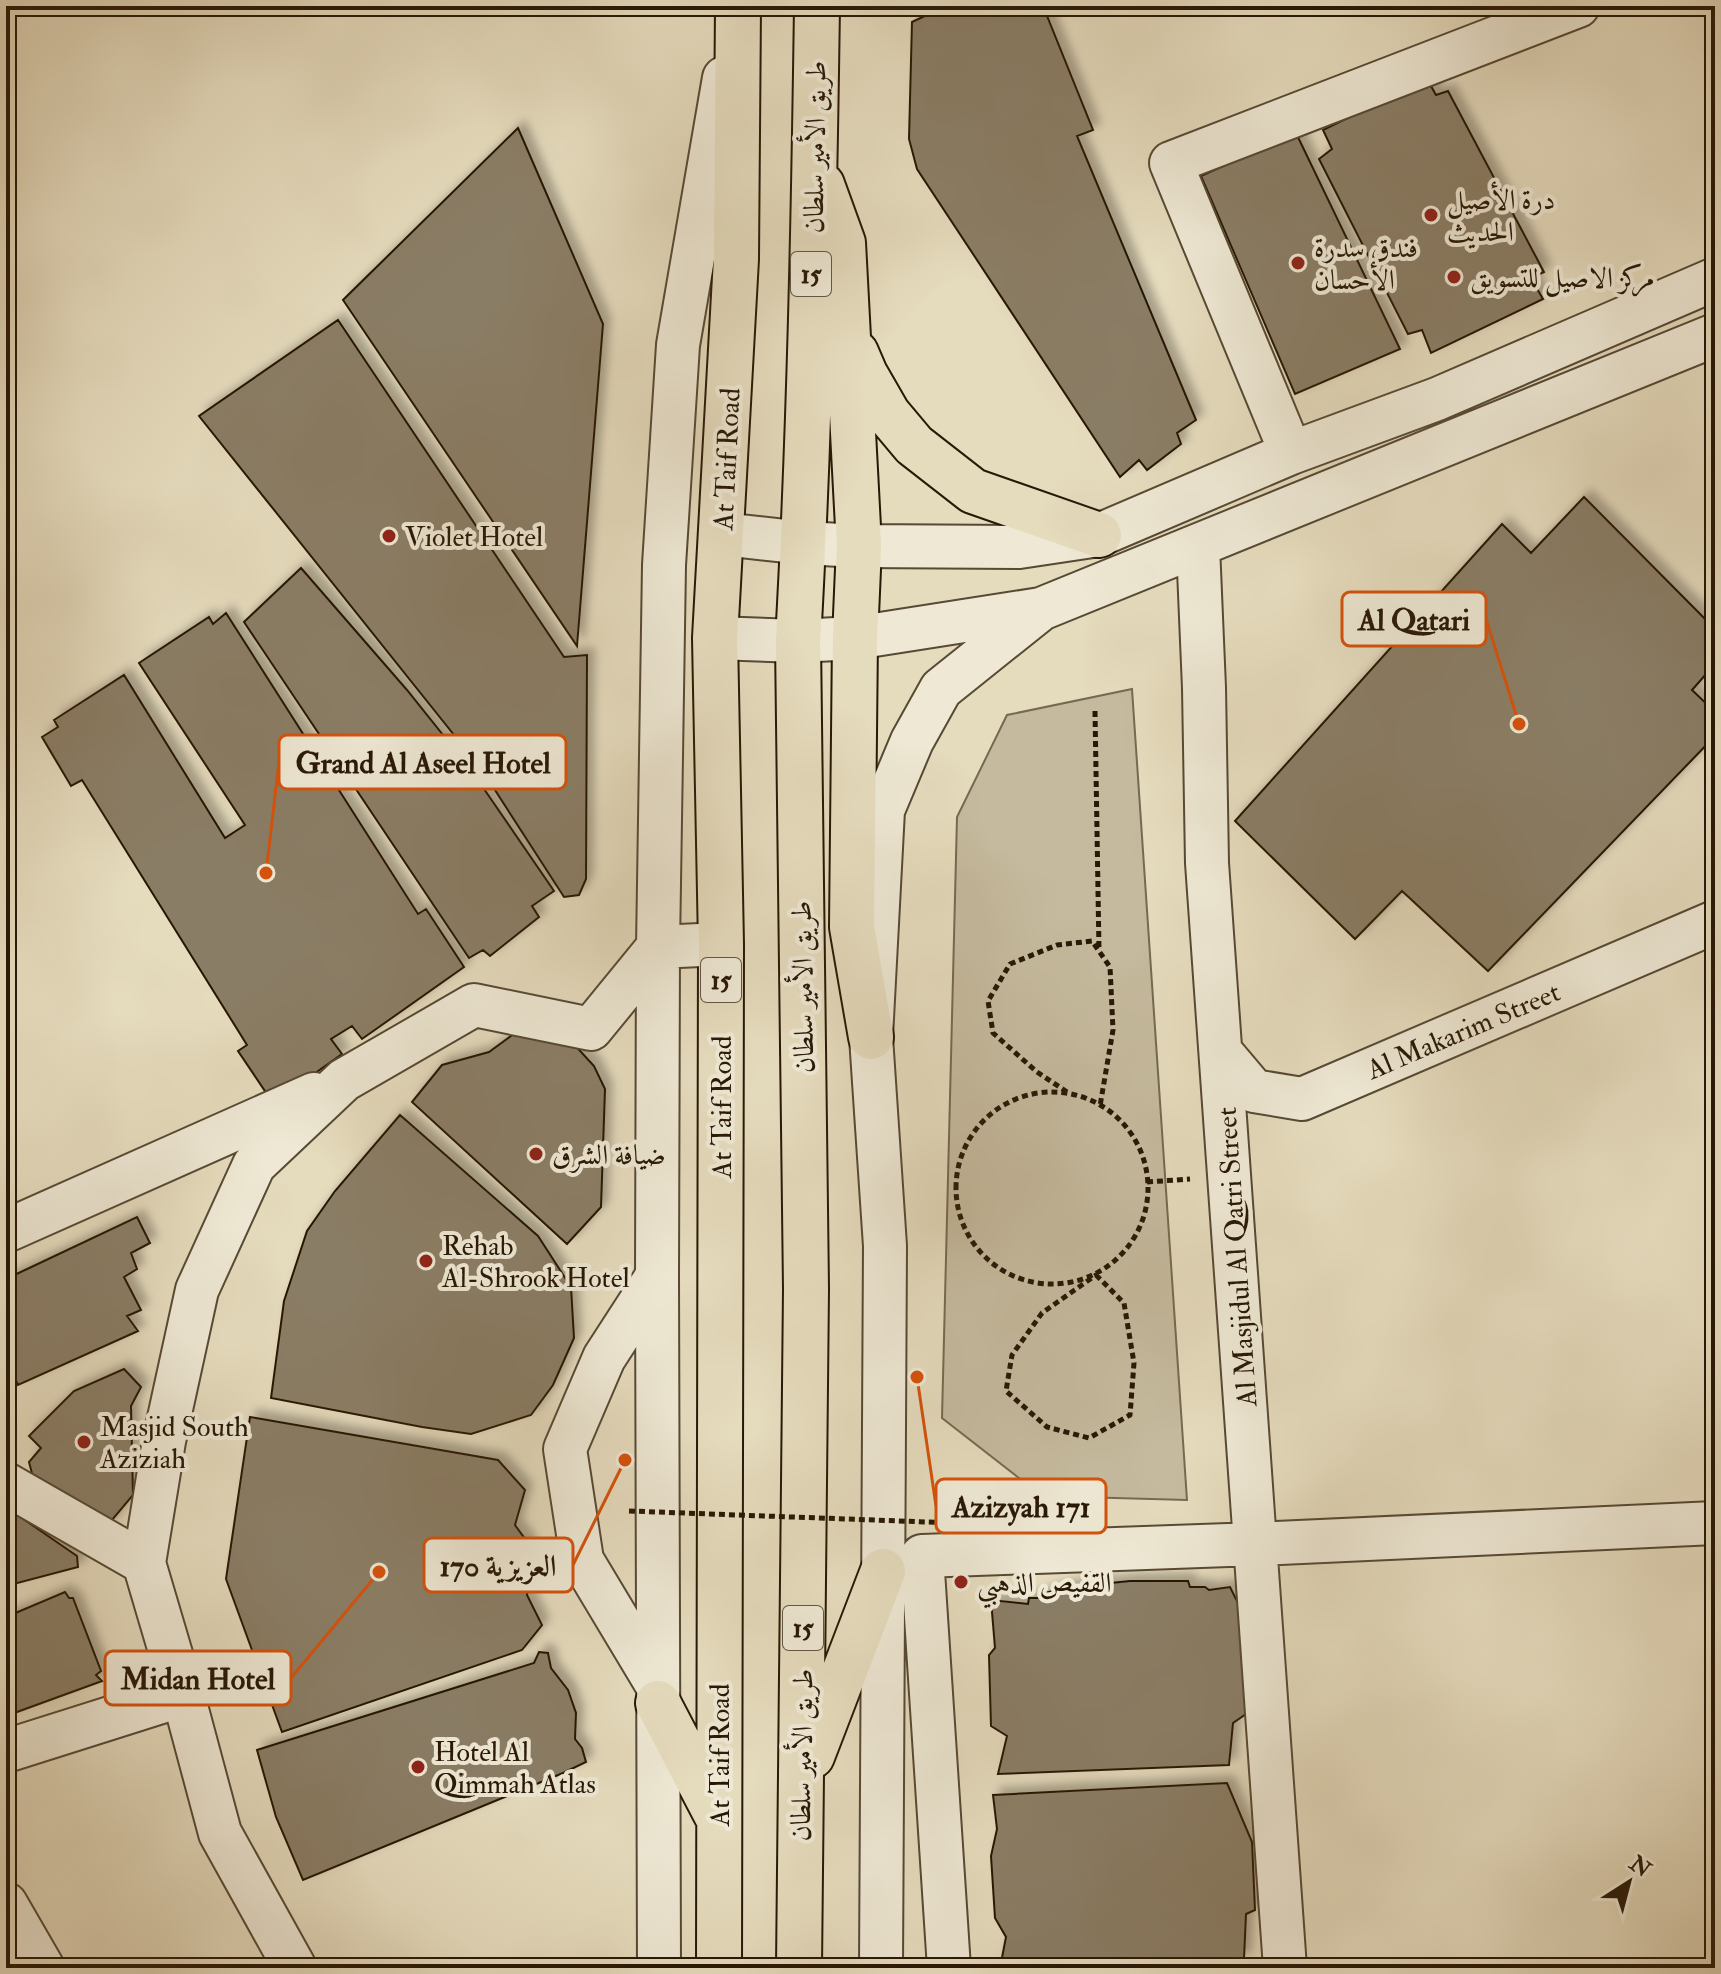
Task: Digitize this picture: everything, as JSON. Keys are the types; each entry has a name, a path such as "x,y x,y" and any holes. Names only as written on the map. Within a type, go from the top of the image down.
{"highway":[{"name":"At Taif Road","path":"719,1968 721,944 715,638 736,259 737,6"},
{"name":"طريق الأمير سلطان","path":"799,1968 806,1289 798,641 804,543 817,6"},
{"path":"814,162 843,243 859,546 852,927 871,1037"},
{"path":"848,332 865,374 888,414 914,445 973,491 1099,535"},
{"path":"801,1784 883,1571"},
{"path":"658,1695 719,1819"}],"street":[{"path":"659,1968 658,947 664,565 678,345 737,6"},
{"path":"1291,453 1171,163 1578,6"},
{"path":"722,534 859,546 1019,547 1099,535 1291,453 1437,399 1715,279"},
{"path":"715,638 798,641 855,638 1041,609 1715,335"},
{"name":"Al Masjidul Al Qatri Street","path":"1198,546 1207,863 1285,1968"},
{"path":"881,1968 885,1246 871,1037 883,810 912,741 941,689 1041,609"},
{"name":"Al Makarim Street","path":"1221,1052 1254,1091 1302,1099 1715,922"},
{"path":"6,1231 344,1080 474,1005 591,1029 658,947 721,944"},
{"path":"295,1968 220,1833 144,1563 164,1441 197,1290 254,1165 344,1080"},
{"path":"657,1276 604,1358 565,1449 582,1560 658,1695"},
{"path":"6,1484 144,1563"},
{"path":"949,1968 922,1556 1715,1523"},
{"path":"6,1751 183,1695"},
{"path":"6,1904 43,1968"}],"path":[{"path":"1095,711 1099,951"},
{"path":"1070,1094 1037,1072 993,1033 988,1001 1010,964 1057,945 1092,941 1110,967 1113,1030 1100,1106"},
{"path":"1096,1275 1065,1284 1033,1283 1003,1272 979,1251 962,1223 955,1192 959,1160 973,1131 996,1109 1024,1095 1056,1092 1087,1098 1114,1114 1135,1139 1147,1167 1149,1200 1140,1230 1122,1256 1096,1275 1042,1313 1012,1355 1006,1391 1047,1427 1089,1438 1130,1415 1134,1363 1124,1303 1096,1275"},
{"path":"629,1511 955,1523 956,1485 1045,1512"}],"shaded area":[{"path":"1132,689 1187,1500 1042,1496 942,1418 957,817 1007,715"}],"building":[{"path":"946,6 1043,6 1093,130 1077,136 1196,420 1177,433 1181,444 1147,470 1139,460 1120,477 917,169 909,139 912,22"},
{"name":"درة الأصيل الحديث","path":"1427,79 1436,95 1448,91 1544,272 1531,278 1543,299 1431,353 1422,330 1408,334 1319,159 1332,149 1323,130"},
{"path":"518,128 603,324 577,646 343,300"},
{"name":"فندق سدرة الأحسان","path":"1296,133 1400,349 1295,394 1201,176"},
{"name":"Violet Hotel","path":"338,320 564,657 587,655 586,879 579,895 564,897 482,770 199,416"},
{"path":"1584,497 1715,629 1715,664 1692,690 1715,712 1715,736 1488,971 1402,891 1355,939 1235,821 1502,524 1531,553"},
{"path":"301,568 407,690 471,770 554,891 532,906 539,917 490,956 483,950 469,958 244,622"},
{"path":"226,613 418,914 426,909 464,967 362,1039 352,1026 331,1039 342,1054 273,1103 238,1051 247,1045 82,780 71,786 42,737 58,727 54,720 124,675 225,838 245,825 139,663 209,617 213,624"},
{"name":"ضيافة الشرق","path":"515,1033 571,1041 594,1066 605,1089 601,1207 567,1244 412,1102 442,1065 489,1052"},
{"name":"Rehab Al-Shrook Hotel","path":"400,1115 538,1236 571,1287 574,1338 553,1385 531,1415 471,1434 271,1398 284,1301 307,1231 335,1191"},
{"path":"137,1217 150,1243 131,1253 137,1269 124,1277 141,1310 127,1316 138,1331 18,1385 6,1359 6,1279"},
{"name":"Masjid South Aziziah","path":"124,1369 141,1387 131,1406 133,1495 107,1526 35,1485 29,1462 41,1448 29,1436 74,1391"},
{"path":"250,1417 498,1460 525,1490 515,1525 528,1543 532,1565 527,1595 542,1625 522,1650 282,1732 226,1579"},
{"path":"6,1507 77,1556 78,1567 6,1586"},
{"path":"1130,1581 1188,1581 1190,1587 1209,1590 1230,1587 1238,1603 1246,1714 1233,1723 1229,1765 998,1774 1007,1736 991,1726 989,1655 995,1648 991,1600 1028,1604 1029,1598 1042,1598 1044,1593"},
{"path":"65,1592 73,1598 101,1671 96,1675 102,1681 6,1716 6,1617"},
{"name":"Hotel Al Qimmah Atlas","path":"539,1652 548,1653 551,1668 568,1690 576,1713 575,1739 582,1748 586,1762 303,1880 276,1817 257,1750 534,1663"},
{"path":"1227,1783 1252,1842 1255,1910 1246,1914 1244,1959 1000,1968 1006,1937 995,1918 991,1856 997,1829 993,1795"},
{"path":"9,1949 21,1968 6,1968 6,1952"}],"place":[{"name":"درة الأصيل الحديث","path":"1431,215"},
{"name":"فندق سدرة الأحسان","path":"1298,263"},
{"name":"مركز الاصيل للتسويق","path":"1454,277"},
{"name":"Violet Hotel","path":"389,536"},
{"name":"Al Qatari","path":"1519,724"},
{"name":"Grand Al Aseel Hotel","path":"266,873"},
{"name":"ضيافة الشرق","path":"536,1154"},
{"name":"Rehab Al-Shrook Hotel","path":"426,1261"},
{"name":"Azizyah 171","path":"917,1377"},
{"name":"Masjid South Aziziah","path":"84,1442"},
{"name":"العزيزية 170","path":"625,1460"},
{"name":"Midan Hotel","path":"379,1572"},
{"name":"القفيص الذهبي","path":"961,1582"},
{"name":"Hotel Al Qimmah Atlas","path":"418,1767"}]}
